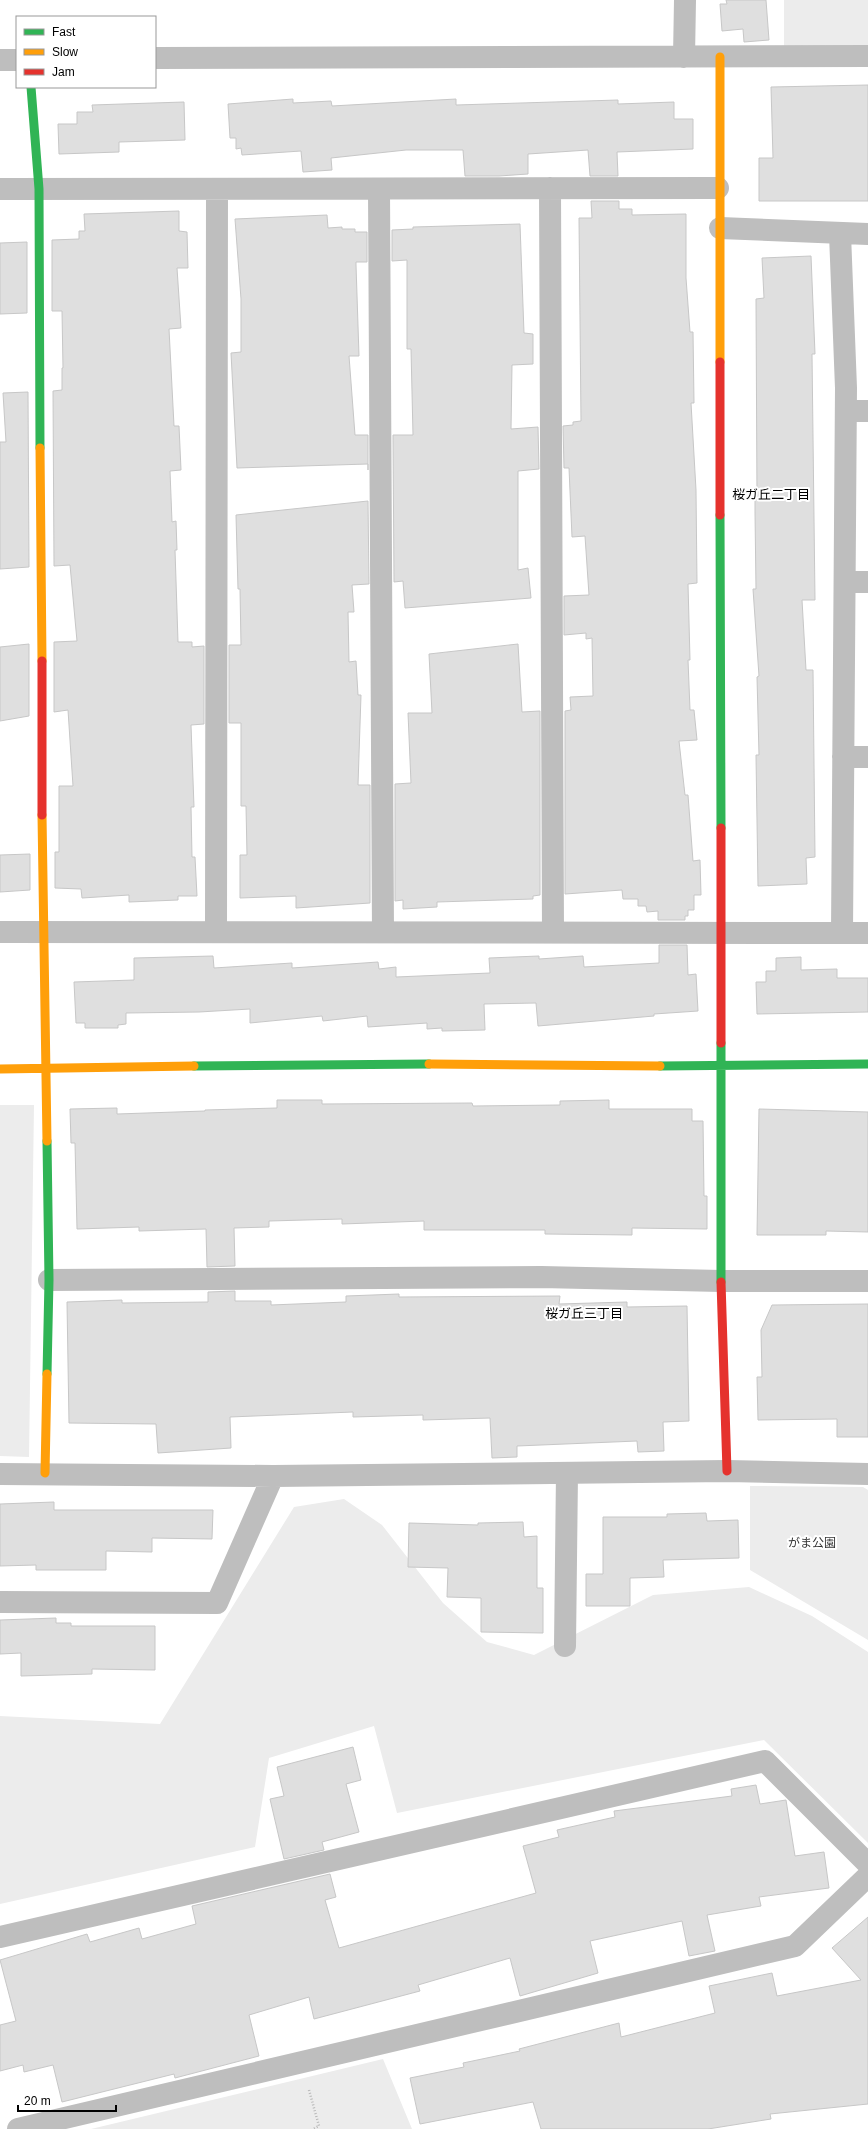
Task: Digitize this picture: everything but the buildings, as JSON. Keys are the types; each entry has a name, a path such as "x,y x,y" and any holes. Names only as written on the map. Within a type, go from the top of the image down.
{"street":[{"path":"684,57 685,0"},
{"path":"156,58 868,56"},
{"path":"720,57 718,188 720,228 721,1281 727,1472"},
{"path":"0,60 16,60"},
{"path":"31,88 39,189 44,1069 49,1280 45,1473"},
{"path":"550,188 553,931"},
{"path":"0,189 718,188"},
{"path":"216,932 217,189"},
{"path":"378,189 383,932"},
{"path":"720,228 868,234"},
{"path":"840,234 846,411 842,933"},
{"path":"846,411 868,411"},
{"path":"845,582 868,582"},
{"path":"844,757 868,757"},
{"path":"0,932 720,931 868,933"},
{"path":"0,1069 382,1064 720,1067 868,1064"},
{"path":"49,1280 541,1277 721,1281 868,1281"},
{"path":"0,1474 45,1473 273,1476 727,1472 868,1474"},
{"path":"565,1646 567,1473"},
{"path":"0,1602 217,1603 273,1476"},
{"path":"0,1937 765,1761 868,1864"},
{"path":"18,2129 794,1946 868,1876"}],"path":[{"path":"301,2062 319,2126 313,2129"}],"green space":[{"path":"784,0 868,0 868,47 784,47"},
{"path":"0,1105 34,1105 29,1457 0,1456"},
{"name":"がま公園","path":"750,1486 863,1487 868,1490 868,1640 750,1570"},
{"path":"344,1499 382,1525 443,1603 487,1642 534,1655 653,1595 749,1587 812,1616 868,1652 868,1843 764,1740 397,1813 374,1726 269,1758 255,1847 0,1904 0,1716 160,1724 294,1507"},
{"path":"383,2059 412,2129 91,2129"}],"traffic: fast":[{"path":"31,88 39,189 40,448"},
{"path":"720,515 721,828"},
{"path":"721,1043 721,1282"},
{"path":"194,1066 429,1064"},
{"path":"660,1066 868,1064"},
{"path":"47,1141 49,1280 47,1374"}],"traffic: slow":[{"path":"720,57 720,362"},
{"path":"40,448 42,661"},
{"path":"42,815 47,1141"},
{"path":"429,1064 660,1066"},
{"path":"0,1069 194,1066"},
{"path":"45,1473 47,1374"}],"traffic: jam":[{"path":"720,362 720,515"},
{"path":"42,661 42,815"},
{"path":"721,828 721,1043"},
{"path":"721,1282 727,1471"}],"district":[{"name":"桜ガ丘二丁目","path":"771,494"},
{"name":"桜ガ丘三丁目","path":"584,1313"}]}
